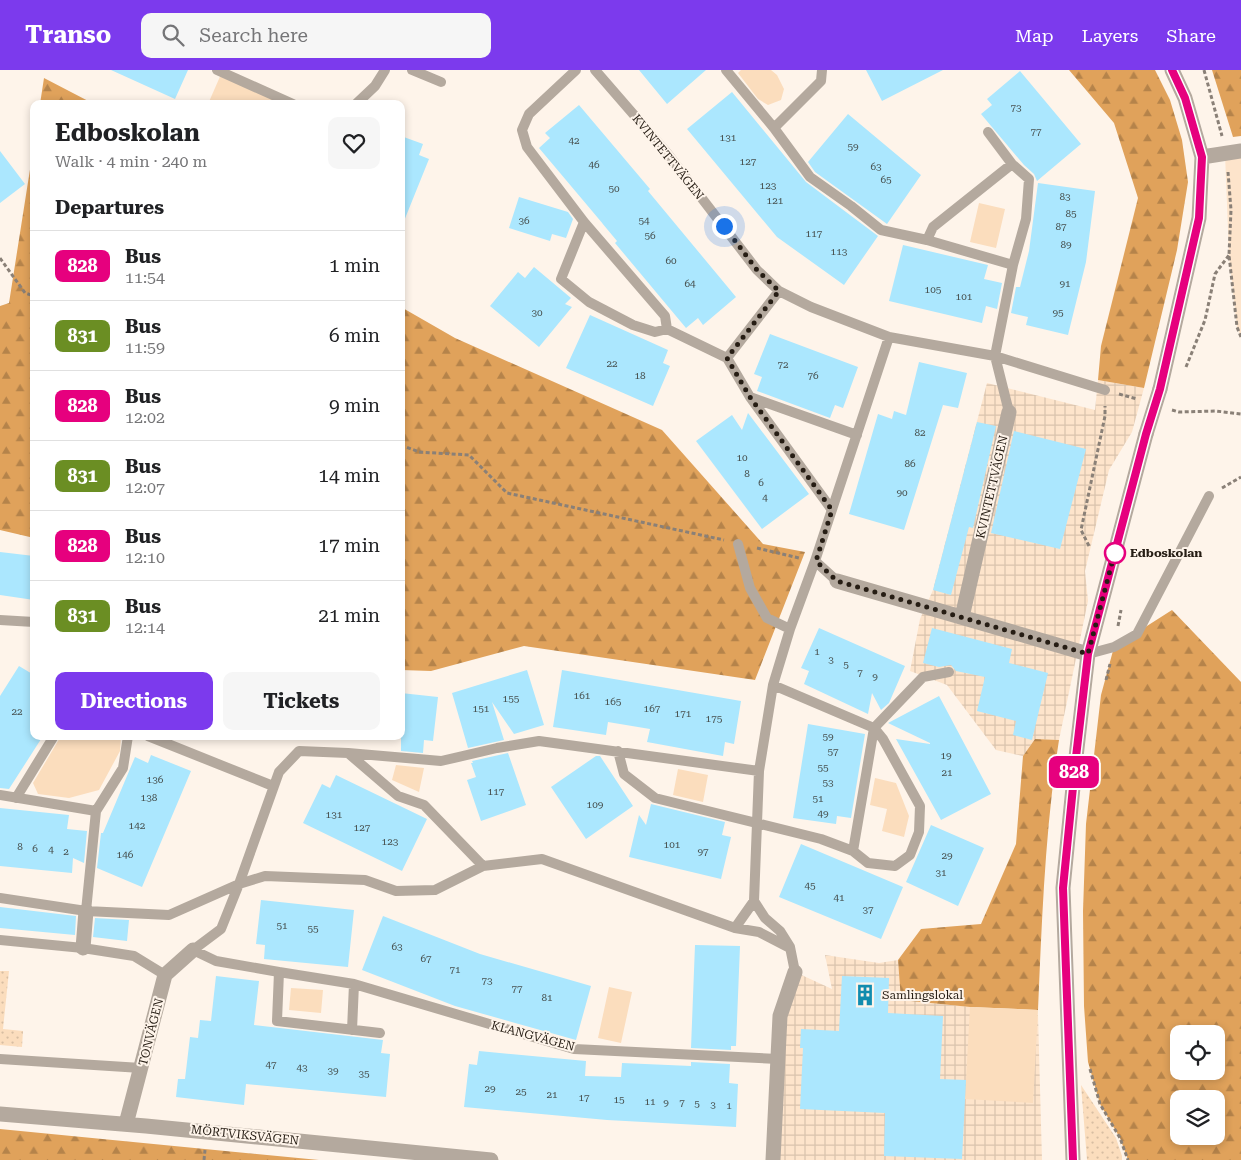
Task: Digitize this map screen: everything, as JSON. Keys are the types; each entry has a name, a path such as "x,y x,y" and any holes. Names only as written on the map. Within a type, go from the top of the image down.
{"street":[{"path":"1073,1160 1063,888 1088,654 1146,434 1160,389 1199,218 1202,157 1185,98 1172,70"},
{"path":"1202,157 1241,151"},
{"name":"KVINTETTVÄGEN","path":"962,617 1009,412"},
{"path":"837,581 1088,654"},
{"path":"83,948 86,911"},
{"path":"165,975 193,950"},
{"path":"773,1160 780,1016 795,972"},
{"name":"TONVÄGEN","path":"126,1124 165,975"},
{"name":"MÖRTVIKSVÄGEN","path":"0,1114 126,1124 491,1160"}],"lane":[{"path":"217,70 284,100"},
{"path":"360,100 375,86 385,70"},
{"path":"412,70 441,82"},
{"path":"576,70 529,114 522,130 527,147 584,222 665,316 667,329"},
{"name":"KVINTETTVÄGEN","path":"595,70 667,153 757,270 779,291 811,307 889,337 995,356 1105,390"},
{"path":"726,70 774,128 810,178 851,206 880,230 927,240 1013,265"},
{"path":"821,81 822,70"},
{"path":"774,128 832,70"},
{"path":"988,132 1012,164 1029,179 1026,219 1013,265 995,356"},
{"path":"927,240 933,227 1012,164"},
{"path":"584,222 561,279 589,302 633,325 655,332 667,329 727,358 750,397 832,510"},
{"path":"727,358 779,291"},
{"path":"735,928 754,901 759,771 773,685 790,629 816,561 858,435 889,337"},
{"name":"KVINTETTVÄGEN","path":"995,356 1009,412"},
{"path":"750,397 858,435"},
{"path":"1088,654 1114,647 1137,634 1209,496"},
{"path":"738,544 750,588 767,618 790,629"},
{"path":"816,561 837,581"},
{"path":"0,620 30,622"},
{"path":"853,852 874,728 923,678 949,672"},
{"path":"618,751 624,774 655,798 821,839 853,852 868,863 896,866 910,855 920,832 920,806 883,739 874,728 773,685"},
{"path":"16,798 52,740"},
{"path":"86,911 96,810 123,768 127,740"},
{"path":"158,740 273,786"},
{"path":"193,950 221,929 239,884 278,772 299,751 441,761 497,748 539,741 759,771"},
{"path":"348,753 398,796 424,805 483,866"},
{"path":"0,795 96,810"},
{"path":"0,898 86,911 169,915 239,884 265,876 365,880 396,891 435,890 483,866 542,858 735,928 759,932 790,947"},
{"path":"754,901 765,918 780,931 790,947 795,972"},
{"path":"0,940 83,948 134,956 165,975"},
{"name":"KLANGVÄGEN","path":"193,950 216,961 354,984 574,1049 778,1060"},
{"path":"279,972 277,1021 380,1033"},
{"path":"352,1030 354,984"},
{"path":"0,1059 142,1068"}],"path":[{"path":"1204,70 1222,136 1228,175 1231,210 1229,255 1237,327 1241,337"},
{"path":"1182,375 1194,351 1205,320 1215,274 1229,255"},
{"path":"0,258 25,293 30,295"},
{"path":"1089,546 1081,530 1106,416 1105,390"},
{"path":"405,447 419,452 469,455 507,493 816,561"},
{"path":"1209,496 1241,477"},
{"path":"1104,687 1121,610"},
{"path":"1088,1062 1100,1104 1120,1138 1128,1160"}],"shaded area":[{"path":"741,70 771,70 777,75 784,89 781,100 768,105 758,99 738,73"},
{"path":"222,72 284,100 210,100"},
{"path":"1241,151 1241,337 1237,327 1229,255 1225,154"},
{"path":"979,203 1005,209 996,248 970,242"},
{"path":"1098,380 1144,388 1132,432 1109,470 1085,571 1088,601 1059,740 1035,739 1023,756 996,750 947,685 910,671 920,619 933,590 987,383 1095,410"},
{"path":"59,740 121,740 120,751 99,790 69,798 38,794 33,783"},
{"path":"396,765 424,768 419,792 392,780"},
{"path":"678,769 708,775 703,802 673,795"},
{"path":"875,778 896,783 909,816 904,837 882,831 887,809 870,805"},
{"path":"825,955 879,963 898,960 902,1000 1038,1015 1042,1160 773,1160 778,1059 795,972 832,989"},
{"path":"0,971 9,971 3,1029 23,1031 22,1047 0,1045"},
{"path":"609,987 632,992 621,1043 598,1038"},
{"path":"291,988 323,990 321,1013 289,1010"},
{"path":"970,1007 1038,1010 1033,1103 965,1099"},
{"path":"1081,1085 1116,1138 1122,1160 1087,1160"}],"green space":[{"path":"1069,70 1155,70 1170,100 1182,140 1188,182 1177,250 1144,388 1098,380 1101,346 1138,198 1114,123"},
{"path":"1212,70 1241,70 1241,136 1233,137"},
{"path":"44,78 86,100 41,100"},
{"path":"30,169 30,537 0,530 0,306 9,303"},
{"path":"405,309 455,338 662,430 763,544 805,552 755,680 524,646 431,671 405,670"},
{"path":"1172,610 1241,682 1241,1160 1128,1160 1120,1138 1100,1104 1088,1062 1084,1006 1083,911 1086,824 1101,695 1114,647"},
{"path":"1035,739 1059,740 1047,841 1038,1010 970,1007 901,1000 898,960 921,929 981,924 1016,844 1023,756"},
{"path":"0,1129 319,1160 0,1160"}],"building":[{"path":"111,70 188,70 175,99"},
{"path":"639,70 706,70 667,104"},
{"path":"866,70 943,70 882,101"},
{"path":"1020,71 1081,144 1037,181 1034,174 1024,165 981,114 992,105 987,99"},
{"path":"732,92 806,182 878,236 844,285 777,237 687,129"},
{"path":"579,105 650,189 648,191 736,297 703,325 698,318 686,328 615,243 617,241 539,148 550,138 545,133"},
{"path":"848,114 921,175 887,224 815,172 808,162"},
{"path":"405,137 423,144 419,155 429,159 405,219"},
{"path":"0,151 25,184 0,203"},
{"path":"1038,183 1095,191 1086,262 1068,335 1026,325 1028,317 1011,313 1016,287 1020,287 1029,251"},
{"path":"519,197 568,212 573,219 566,238 552,234 550,241 509,228"},
{"path":"903,245 988,265 984,279 1002,283 997,309 986,306 982,323 889,301"},
{"path":"534,267 571,298 565,304 572,307 539,347 490,306 518,272 525,278"},
{"path":"590,315 668,350 663,363 670,366 653,406 566,368"},
{"path":"770,334 858,367 843,408 835,405 830,418 757,391 762,377 754,374"},
{"path":"919,362 967,373 958,408 943,405 904,530 849,514 878,414 892,419 894,411 906,415"},
{"path":"748,413 809,494 762,529 696,441 732,415 742,430"},
{"path":"977,422 996,426 973,528 969,527 951,595 933,590"},
{"path":"1014,431 1086,449 1060,549 991,533"},
{"path":"0,552 30,556 30,599 0,595"},
{"path":"819,628 905,666 889,703 881,710 872,693 868,714 804,684 809,671 801,668"},
{"path":"932,628 1012,649 1009,663 1048,673 1032,740 1013,735 1016,721 977,711 985,677 956,671 951,665 939,667 923,663"},
{"path":"19,666 30,673 30,740 40,740 9,789 0,788 0,696"},
{"path":"527,670 544,725 514,734 492,702 504,740 468,748 452,693"},
{"path":"562,670 741,701 734,744 725,742 723,756 647,742 650,729 608,722 606,735 553,727"},
{"path":"405,693 438,697 433,741 424,740 423,753 401,751 401,740 405,740"},
{"path":"939,696 991,794 941,820 896,739 930,743 888,723"},
{"path":"808,724 865,734 851,818 837,816 836,824 793,818"},
{"path":"508,753 526,805 481,821 467,780 476,777 471,763 473,763 472,761"},
{"path":"151,755 191,771 142,887 97,868 101,833 103,833 135,757 148,763"},
{"path":"596,756 600,756 633,806 586,839 551,787"},
{"path":"336,775 427,819 402,871 303,823 322,784 330,788"},
{"path":"651,804 725,822 722,835 731,837 721,879 629,857 639,815 646,825"},
{"path":"0,808 69,815 67,829 87,831 84,863 73,858 72,873 0,866"},
{"path":"931,825 984,848 958,906 906,882"},
{"path":"801,844 903,887 881,939 779,897"},
{"path":"261,900 354,910 348,967 264,959 265,945 256,944"},
{"path":"0,907 76,916 75,935 0,928"},
{"path":"383,916 480,954 591,986 576,1040 455,1006 362,970"},
{"path":"95,918 129,920 127,941 93,937"},
{"path":"695,945 740,946 736,1046 731,1046 731,1050 691,1048"},
{"path":"216,976 259,981 254,1025 383,1040 381,1053 390,1054 386,1097 246,1084 244,1105 176,1097 178,1079 185,1079 190,1037 198,1038 200,1020 211,1021"},
{"path":"842,976 889,978 888,1013 943,1016 940,1079 966,1080 962,1159 884,1156 885,1113 800,1109 803,1048 800,1048 801,1029 839,1031"},
{"path":"479,1051 586,1061 585,1076 621,1077 622,1063 691,1066 691,1062 730,1064 729,1083 738,1084 736,1127 607,1120 464,1107 469,1064 477,1065"}],"bus line":[{"name":"828","path":"1073,1160 1063,888 1088,654 1146,434 1160,389 1199,218 1202,157 1185,98 1172,70"}],"place":[{"name":"Edboskolan","path":"1115,553"},
{"name":"Samlingslokal","path":"865,995"}],"route":[{"path":"724,226 757,270 779,291 727,358 750,397 832,510 816,561 837,581 1088,654 1117,544 1115,553"}]}
